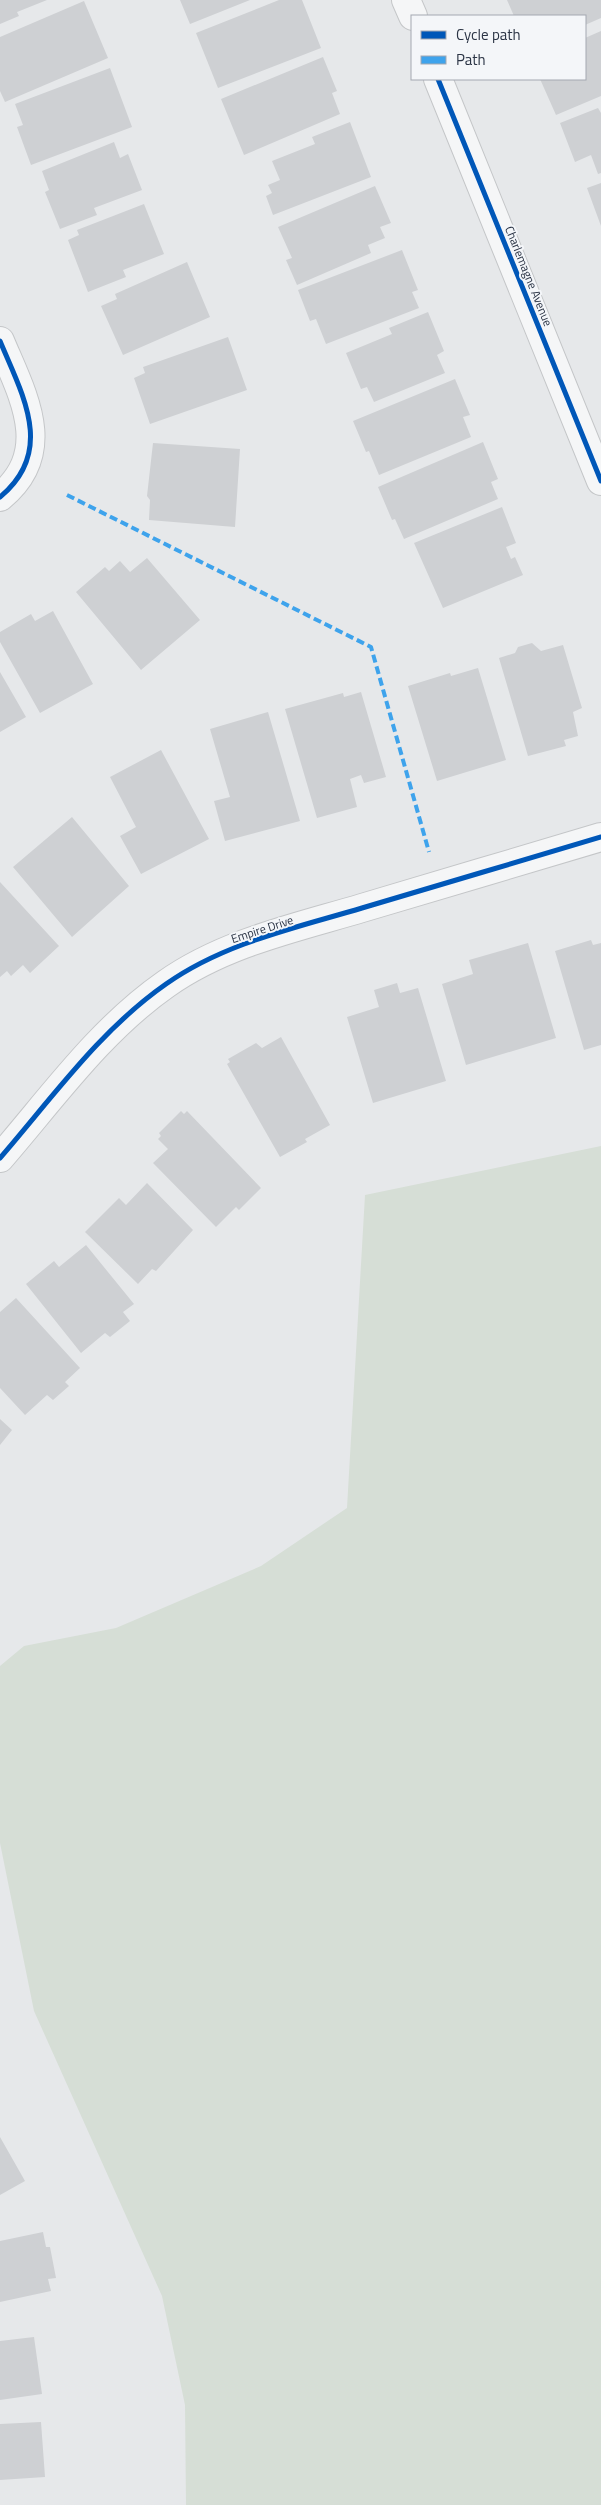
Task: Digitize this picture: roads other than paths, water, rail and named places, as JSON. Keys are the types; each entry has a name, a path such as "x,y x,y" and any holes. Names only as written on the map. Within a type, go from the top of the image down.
{"street":[{"path":"406,0 413,15"},
{"name":"Charlemagne Avenue","path":"438,80 601,481"},
{"path":"0,341 23,393 31,422 31,444 26,461 14,485 0,497"},
{"name":"Empire Drive","path":"0,1158 91,1052 126,1015 166,984 199,964 257,939 601,837"}]}
